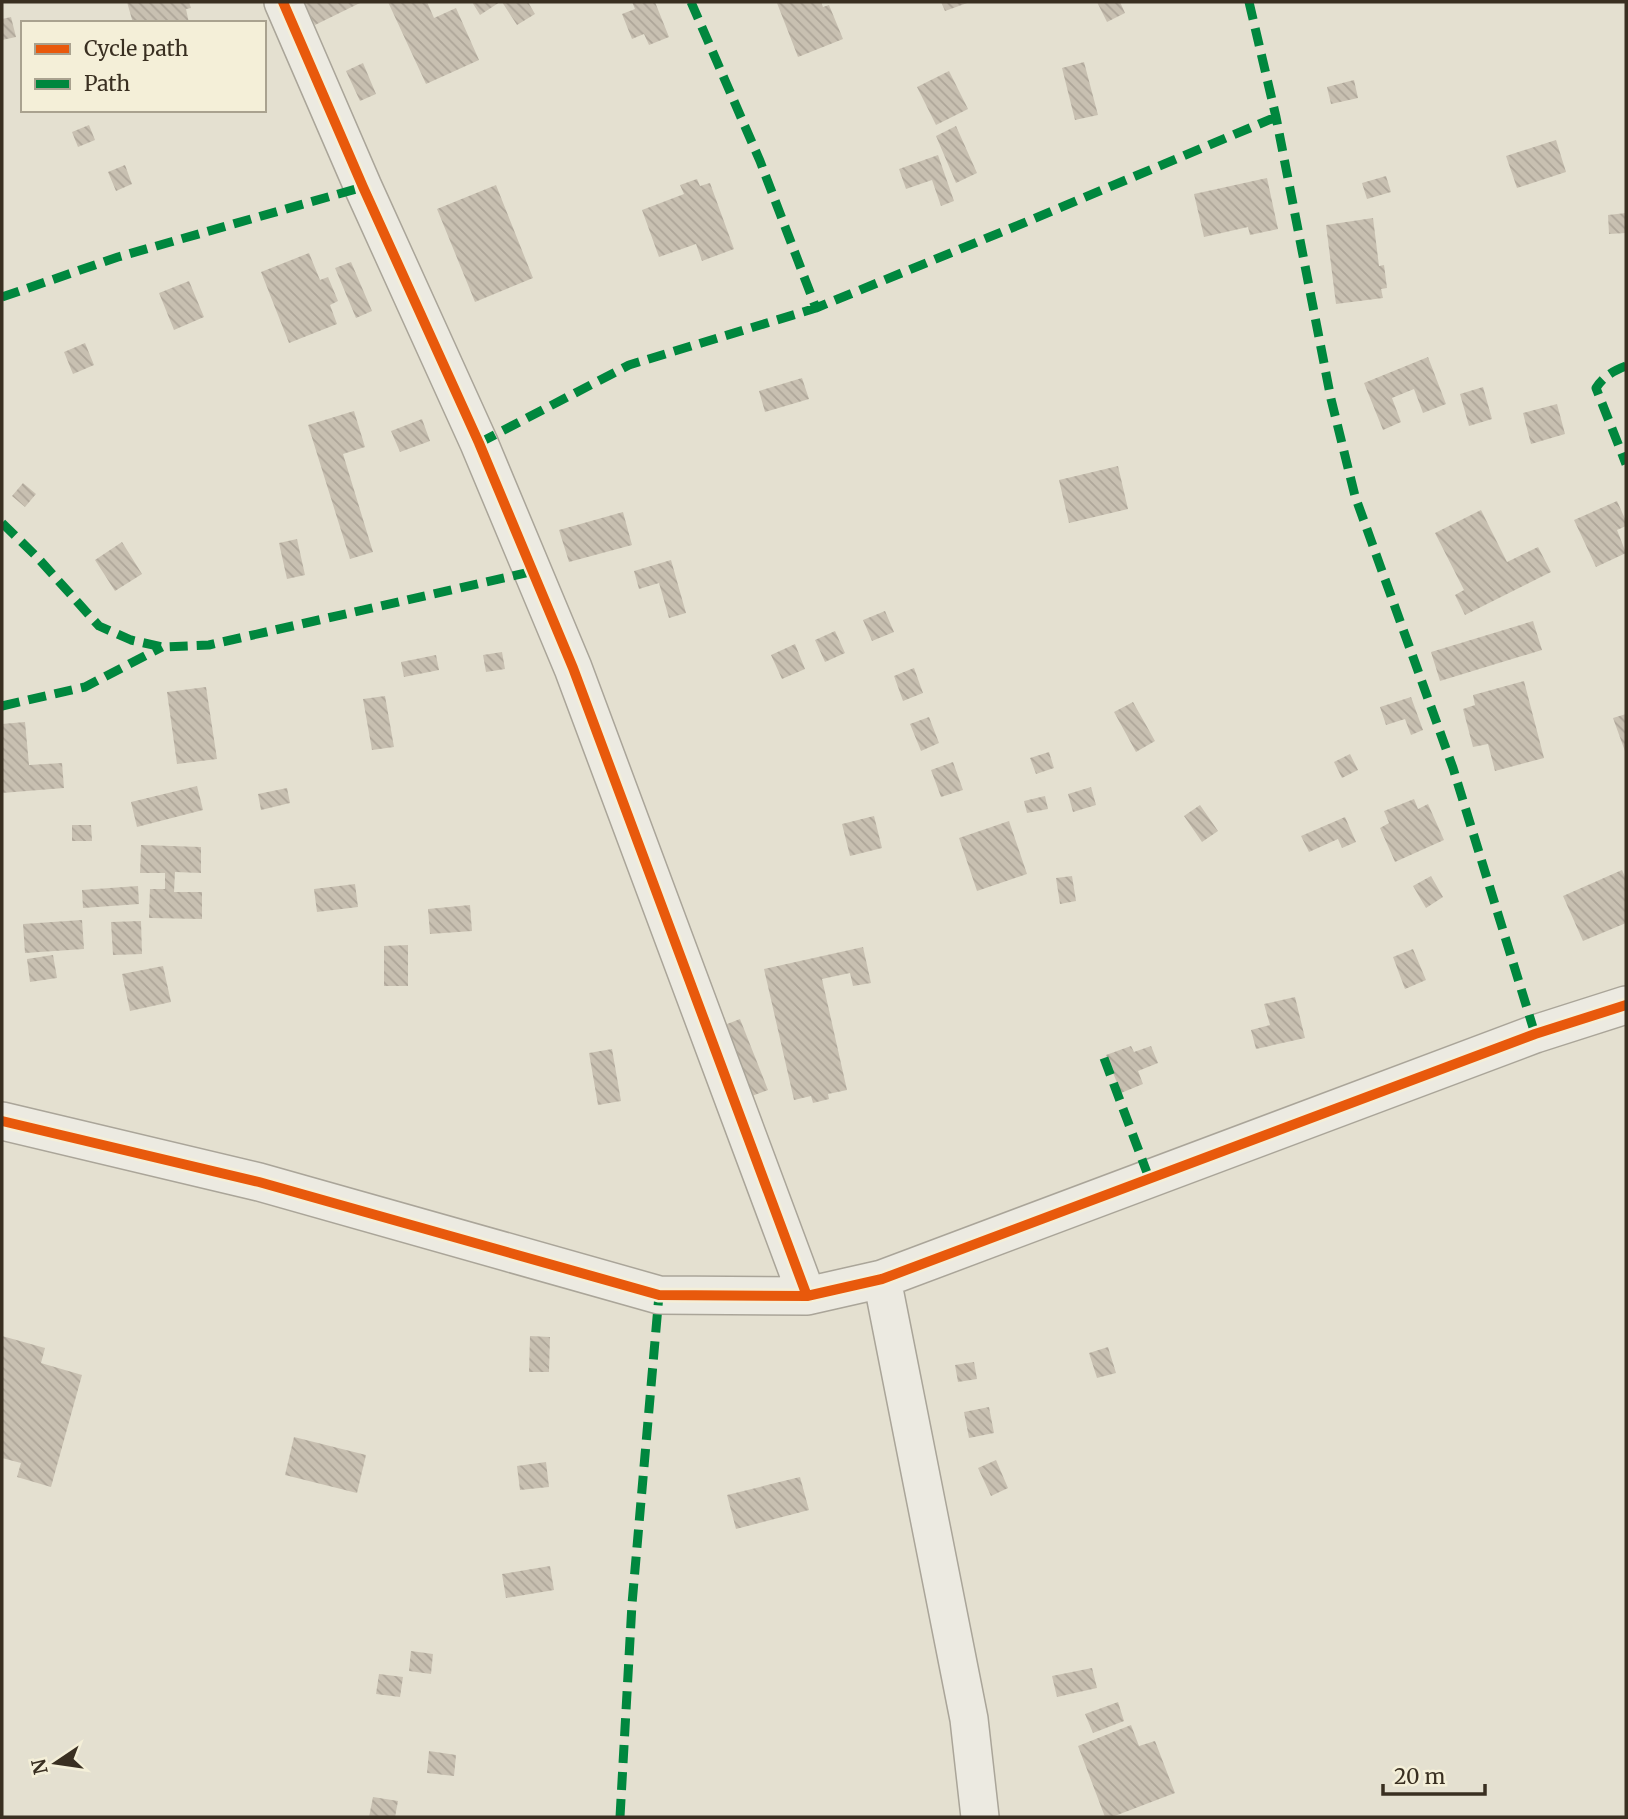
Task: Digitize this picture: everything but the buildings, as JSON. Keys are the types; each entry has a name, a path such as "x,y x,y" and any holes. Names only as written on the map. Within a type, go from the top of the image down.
{"street":[{"path":"283,2 479,443 564,643 807,1296"},
{"path":"2,1121 259,1182 659,1295 807,1296 882,1279 1509,1044 1626,1005"},
{"path":"882,1279 970,1719 981,1817"}],"marked path":[{"path":"691,2 760,161 816,308 1276,117"},
{"path":"1249,2 1276,117 1331,399 1355,496 1453,768 1535,1034"},
{"path":"2,297 118,257 363,187"},
{"path":"479,443 629,365 816,308"},
{"path":"1626,366 1609,374 1596,388 1626,464"},
{"path":"2,523 37,557 99,626 131,640 162,647 209,645 534,571"},
{"path":"2,706 85,687 162,647"},
{"path":"1104,1058 1149,1178"},
{"path":"620,1817 632,1604 659,1295"}],"cycle path":[{"path":"283,2 479,443 573,668 807,1296"},
{"path":"2,1121 259,1182 659,1295 807,1296 882,1279 1535,1034 1626,1005"}]}
